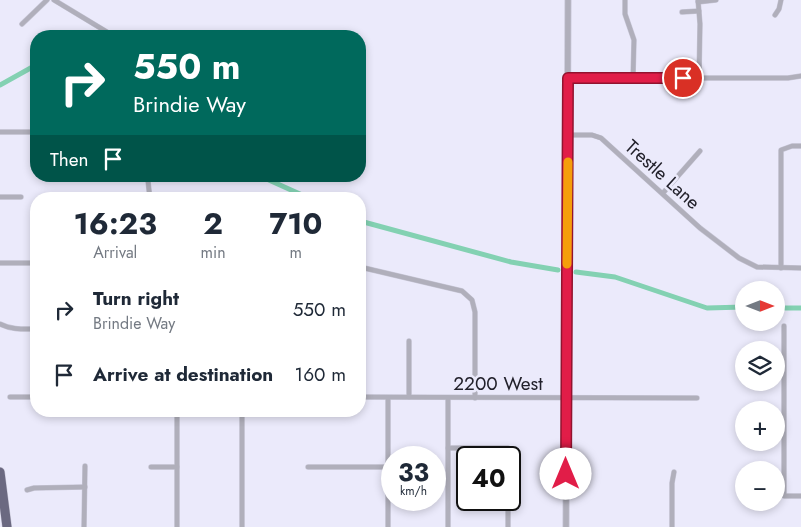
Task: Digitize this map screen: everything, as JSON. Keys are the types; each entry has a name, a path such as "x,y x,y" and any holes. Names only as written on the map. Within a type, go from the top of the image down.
{"highway":[{"path":"0,472 7,527"}],"street":[{"path":"22,24 47,0"},
{"path":"54,0 104,30"},
{"path":"566,527 568,0"},
{"path":"625,0 625,14 634,40 633,78"},
{"path":"700,78 698,1 716,0"},
{"path":"775,15 781,0"},
{"path":"682,12 699,11"},
{"path":"568,78 788,78 801,76"},
{"path":"0,132 30,132"},
{"name":"Trestle Lane","path":"568,135 596,136 601,138 700,228 745,262 757,267 801,268"},
{"path":"781,268 781,150 792,146 801,146"},
{"path":"663,193 700,151"},
{"path":"0,197 21,197"},
{"path":"0,262 30,263"},
{"path":"366,268 462,291 472,300 475,312 475,398"},
{"path":"0,324 6,328 30,329"},
{"path":"784,331 784,496 801,496"},
{"path":"409,341 409,397"},
{"path":"10,397 30,397"},
{"name":"2200 West","path":"366,397 697,398"},
{"path":"388,398 388,446"},
{"path":"448,398 448,527"},
{"path":"177,417 177,527"},
{"path":"242,417 242,527"},
{"path":"448,448 456,448"},
{"path":"84,527 85,466"},
{"path":"151,467 177,467"},
{"path":"308,467 381,467"},
{"path":"672,527 672,482 674,472"},
{"path":"27,490 34,488 85,487"},
{"path":"388,511 388,527"},
{"path":"508,511 508,527"}],"waterway":[{"path":"0,85 30,68"},
{"path":"273,182 295,192"},
{"path":"366,223 511,262 558,270"},
{"path":"576,272 615,277 707,308 735,307"},
{"path":"785,308 801,308"}],"slow traffic":[{"path":"567,264 568,162"}],"route":[{"path":"566,474 568,78 683,78"}]}
